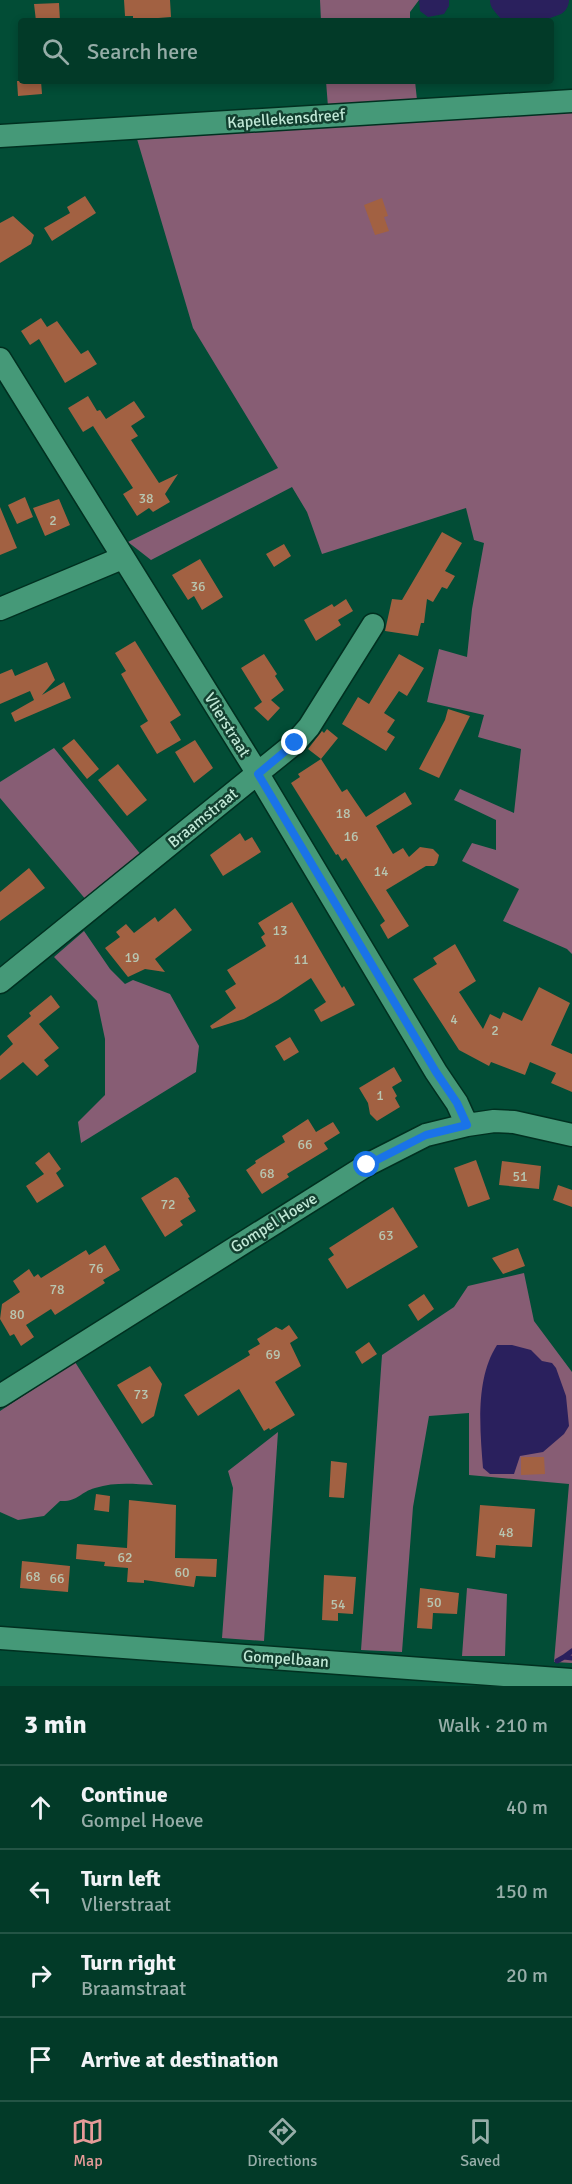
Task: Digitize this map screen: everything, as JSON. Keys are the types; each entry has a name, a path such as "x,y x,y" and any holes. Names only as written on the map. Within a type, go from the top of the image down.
{"street":[{"name":"Kapellekensdreef","path":"0,136 572,101"},
{"name":"Vlierstraat","path":"0,358 258,774 436,1072 457,1103 467,1125"},
{"path":"0,609 122,558"},
{"name":"Braamstraat","path":"0,982 295,743 309,728 373,625"},
{"name":"Gompel Hoeve","path":"0,1396 367,1165 426,1135 494,1121 514,1122 572,1135"},
{"name":"Gompelbaan","path":"0,1638 572,1680"}],"shaded area":[{"path":"320,0 419,0 410,12 410,18 321,18"},
{"path":"419,0 449,0 449,6 444,14 428,17 420,11"},
{"path":"326,84 415,84 417,100 328,107"},
{"path":"572,112 572,954 567,949 503,921 519,889 462,861 472,843 496,850 496,820 454,800 460,789 514,813 521,749 478,737 484,715 427,702 439,649 467,657 472,609 484,543 474,540 466,508 322,554 307,512 292,487 151,560 128,542 278,468 193,328 137,139"},
{"path":"54,748 142,856 87,901 0,798 0,782"},
{"path":"84,931 110,969 125,984 133,980 170,994 199,1046 196,1072 81,1143 78,1122 105,1095 105,1039 97,1001 54,957"},
{"path":"524,1273 534,1321 572,1372 572,1663 554,1662 569,1484 469,1475 469,1413 429,1416 413,1507 402,1652 361,1650 382,1355 454,1307 468,1286"},
{"path":"497,1345 512,1345 531,1350 542,1361 552,1363 566,1396 569,1426 564,1434 543,1452 520,1456 514,1474 490,1474 483,1468 480,1421 482,1389 490,1358"},
{"path":"75,1362 153,1485 102,1486 71,1500 60,1501 44,1516 18,1520 0,1512 0,1411"},
{"path":"278,1432 264,1641 222,1638 233,1488 228,1471"},
{"path":"467,1588 507,1594 505,1656 462,1656"}],"building":[{"path":"124,0 170,0 171,17 133,18 133,16 125,16"},
{"path":"59,3 60,18 36,18 34,4"},
{"path":"17,81 18,84 41,84 42,94 18,96"},
{"path":"85,196 96,213 52,241 44,228 70,213 67,207"},
{"path":"382,198 388,216 384,217 389,231 375,235 364,205"},
{"path":"13,216 34,235 31,244 0,263 0,223"},
{"path":"41,318 47,327 57,321 81,354 88,350 97,364 65,383 39,339 30,345 21,331"},
{"path":"88,396 97,411 100,410 106,419 134,401 145,417 131,426 138,436 131,440 159,483 178,474 165,494 170,502 153,512 149,508 137,516 123,494 133,488 93,426 83,432 68,408"},
{"path":"25,497 33,517 17,524 8,505"},
{"path":"59,499 70,525 45,536 33,508"},
{"path":"0,507 17,548 0,555"},
{"path":"442,532 462,543 445,571 455,576 447,589 442,587 433,602 427,599 424,623 421,623 418,636 385,631 392,599 402,600"},
{"path":"284,544 291,556 274,567 266,554"},
{"path":"200,559 223,597 202,610 194,596 188,600 172,575"},
{"path":"346,599 353,611 338,620 341,625 316,641 304,620"},
{"path":"135,641 181,715 170,722 181,740 157,754 140,726 148,721 121,674 126,671 115,653"},
{"path":"264,654 284,690 271,700 280,708 268,721 254,708 262,702 241,668"},
{"path":"399,654 424,668 407,696 399,691 384,713 395,720 387,732 395,737 386,751 342,724 358,697 369,704"},
{"path":"47,662 55,680 42,695 64,682 71,698 15,722 11,713 34,700 30,691 0,704 0,674 12,669 15,676"},
{"path":"448,709 470,716 439,778 419,769 445,720"},
{"path":"327,729 338,738 321,759 308,749 322,731 324,733"},
{"path":"74,739 99,769 87,779 62,748"},
{"path":"195,740 213,768 194,783 175,752"},
{"path":"321,759 342,792 347,789 366,817 405,792 412,804 376,826 393,854 403,848 409,857 420,847 433,849 439,855 434,866 426,866 386,890 409,926 388,939 380,925 385,921 346,858 342,861 338,854 336,855 291,783 300,777 298,774"},
{"path":"118,764 147,800 127,816 98,780"},
{"path":"240,833 245,841 252,837 261,852 223,876 210,855"},
{"path":"29,868 45,888 0,921 0,892"},
{"path":"292,902 342,988 344,986 355,1005 321,1022 314,1010 326,1002 311,978 244,1019 212,1029 210,1026 236,1008 225,991 236,984 227,970 266,946 261,937 265,934 258,923"},
{"path":"175,908 192,930 155,959 165,972 145,969 128,977 105,948 120,937 116,932 126,924 134,933 155,917 158,922"},
{"path":"455,944 476,981 459,992 483,1029 490,1014 500,1019 503,1012 522,1021 539,987 570,1003 551,1045 572,1054 572,1092 551,1083 556,1073 530,1062 525,1075 491,1062 489,1066 459,1050 413,979 437,964 433,958"},
{"path":"51,995 60,1007 39,1024 59,1048 44,1060 49,1066 37,1076 23,1062 0,1080 0,1056 13,1044 7,1036 31,1016 29,1013"},
{"path":"290,1037 299,1052 284,1061 275,1046"},
{"path":"394,1067 402,1081 392,1087 400,1107 377,1121 370,1114 368,1103 359,1088"},
{"path":"308,1119 316,1132 333,1122 340,1133 324,1143 328,1149 287,1174 289,1177 262,1194 246,1170 256,1163 255,1161 285,1142 282,1136"},
{"path":"49,1152 61,1169 56,1173 64,1186 37,1203 26,1186 44,1174 35,1163"},
{"path":"476,1160 490,1199 468,1207 454,1168"},
{"path":"502,1161 541,1166 539,1189 499,1185"},
{"path":"175,1177 190,1197 188,1198 196,1211 180,1221 183,1225 165,1237 141,1198"},
{"path":"558,1185 572,1190 572,1207 553,1200"},
{"path":"393,1207 418,1247 347,1289 328,1259 334,1255 329,1248"},
{"path":"105,1245 120,1270 103,1280 105,1283 55,1315 51,1309 26,1325 34,1337 21,1346 14,1334 10,1336 0,1319 2,1304 20,1292 13,1281 29,1269 34,1277 38,1274 41,1278 86,1250 89,1255"},
{"path":"518,1248 525,1266 503,1274 492,1258"},
{"path":"424,1294 434,1309 418,1321 408,1305"},
{"path":"289,1325 298,1338 290,1343 301,1366 275,1382 295,1415 270,1430 269,1428 264,1431 239,1389 198,1416 184,1395 250,1355 248,1351 260,1344 257,1339 276,1327 282,1330"},
{"path":"369,1342 377,1354 362,1364 355,1352"},
{"path":"150,1366 162,1384 154,1416 142,1424 117,1385"},
{"path":"521,1457 544,1457 545,1474 521,1475"},
{"path":"331,1461 347,1463 344,1498 329,1497"},
{"path":"96,1494 110,1496 109,1512 94,1510"},
{"path":"129,1500 176,1505 175,1558 217,1559 216,1577 196,1576 194,1587 144,1580 144,1583 127,1582 128,1568 104,1566 105,1562 76,1559 77,1544 127,1548"},
{"path":"480,1505 535,1509 532,1547 496,1545 495,1558 476,1556"},
{"path":"22,1561 70,1566 68,1592 20,1588"},
{"path":"324,1575 356,1577 353,1614 338,1613 338,1621 322,1620"},
{"path":"420,1588 459,1593 457,1614 433,1613 432,1629 417,1628"}],"waterway":[{"path":"506,0 510,5 542,4 553,0"},
{"path":"564,1657 572,1651"},
{"path":"557,1661 564,1657 572,1658"}],"route":[{"path":"295,743 258,774 436,1072 457,1103 467,1125 426,1135 367,1165"}]}
